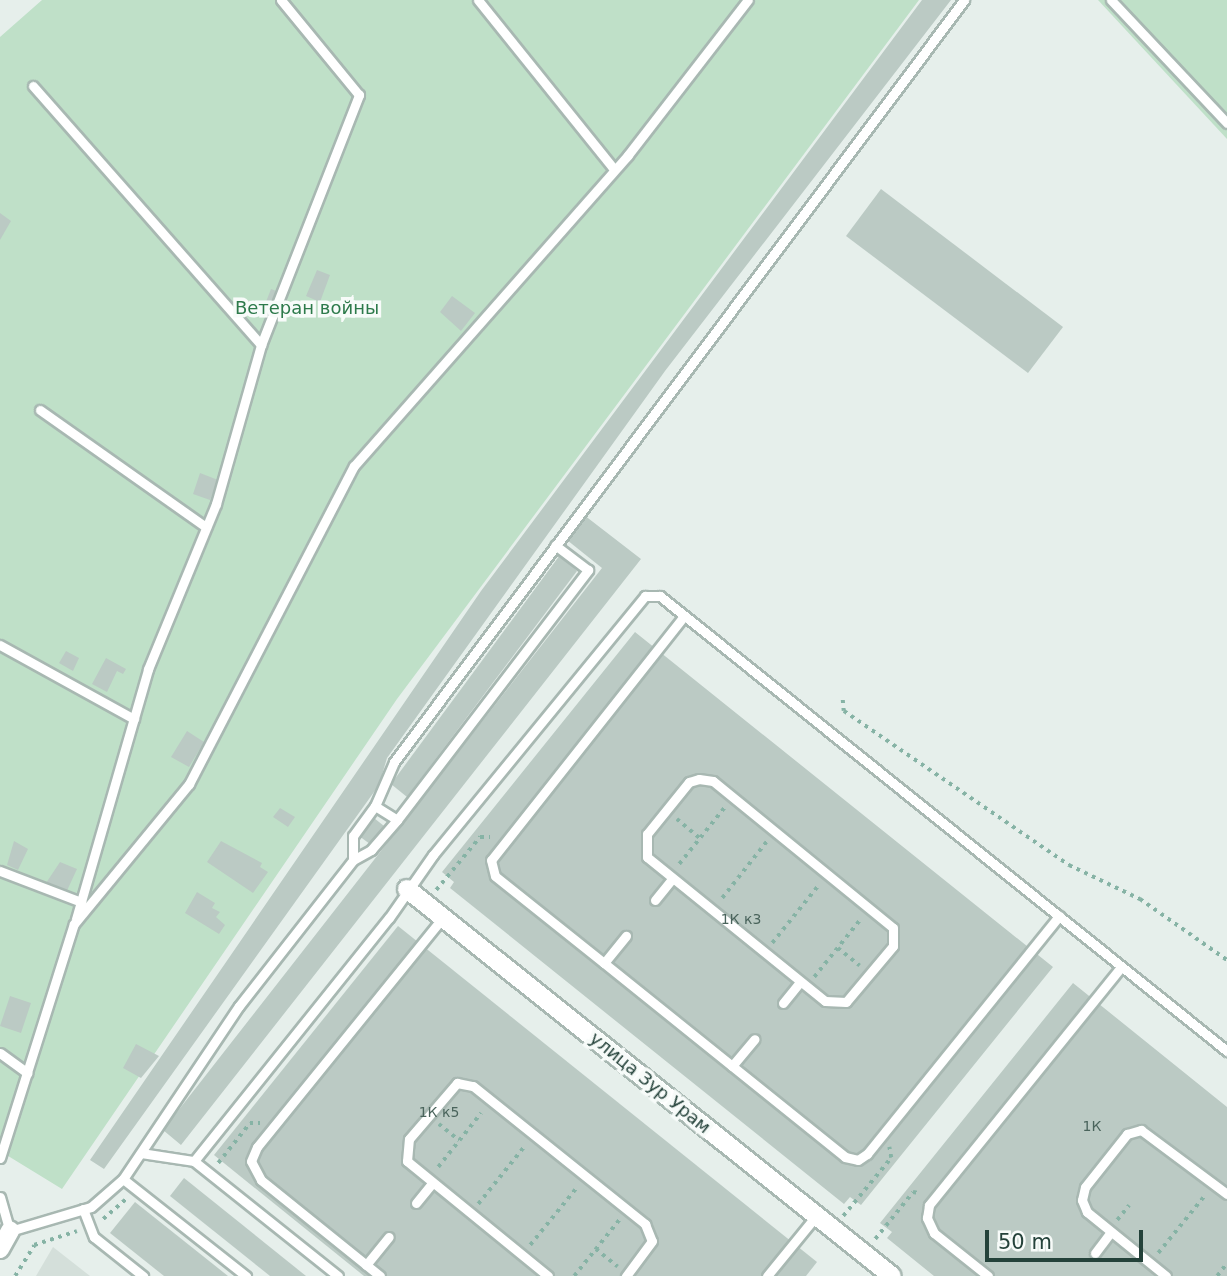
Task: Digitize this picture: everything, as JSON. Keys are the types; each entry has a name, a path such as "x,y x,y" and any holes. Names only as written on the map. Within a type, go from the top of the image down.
{"street":[{"name":"улица Зур Урам","path":"407,890 816,1216 882,1273"},
{"path":"0,1248 10,1231"}],"lane":[{"path":"0,1158 81,902 148,669 206,527 261,345 359,95 281,0"},
{"path":"478,0 614,169"},
{"path":"74,924 189,784 354,467 614,169 748,0"},
{"path":"353,860 353,836 375,806 394,762 964,0"},
{"path":"1111,0 1227,123"},
{"path":"33,86 261,345"},
{"path":"40,410 206,527"},
{"path":"0,1197 10,1231 83,1209 124,1178 239,1006 353,860 371,850 397,820 588,570 555,545"},
{"path":"194,1161 640,598 660,596 1227,1051"},
{"path":"684,616 491,860 495,876 845,1157 863,1158 1059,916"},
{"path":"0,645 134,719"},
{"path":"699,779 713,781 733,797 870,907 895,934 893,946 839,1005 825,1002 649,860 644,848 647,834 689,782 699,779"},
{"path":"375,806 397,820"},
{"path":"0,871 81,902"},
{"path":"654,900 670,878"},
{"path":"380,1276 261,1180 252,1167 253,1153 443,918"},
{"path":"604,963 626,936"},
{"path":"988,1276 934,1233 927,1218 929,1205 1121,967"},
{"path":"783,1003 803,984"},
{"path":"732,1066 755,1039"},
{"path":"0,1053 29,1073"},
{"path":"548,1276 410,1165 405,1152 409,1139 457,1083 470,1084 492,1100 627,1209 652,1236 650,1247 627,1275"},
{"path":"1166,1276 1087,1212 1083,1191 1132,1132 1151,1133 1227,1194"},
{"path":"141,1153 194,1161 338,1276"},
{"path":"124,1178 246,1276"},
{"path":"416,1203 430,1181"},
{"path":"83,1209 94,1237 143,1276"},
{"path":"767,1276 816,1216"},
{"path":"1095,1253 1111,1232"},
{"path":"366,1265 389,1237"}],"path":[{"path":"843,700 844,710 1069,865 1140,899 1227,960"},
{"path":"670,878 733,797"},
{"path":"667,811 700,838"},
{"path":"712,911 775,831"},
{"path":"448,877 476,842"},
{"path":"764,953 828,873"},
{"path":"803,984 838,948 870,907"},
{"path":"838,948 870,974"},
{"path":"430,1181 492,1100"},
{"path":"428,1115 460,1140"},
{"path":"220,1160 246,1128"},
{"path":"470,1214 534,1134"},
{"path":"856,1201 884,1167"},
{"path":"522,1255 585,1176"},
{"path":"1150,1263 1214,1184"},
{"path":"885,1226 913,1192"},
{"path":"574,1276 627,1209"},
{"path":"596,1249 627,1275"},
{"path":"1217,1276 1227,1263"}],"shaded area":[{"path":"53,1247 90,1276 36,1276"}],"green space":[{"name":"Ветеран войны","path":"42,0 919,0 397,699 62,1189 0,1151 0,37"},
{"path":"1098,0 1227,0 1227,139"}],"building":[{"path":"922,0 951,0 665,371 387,758 379,785 104,1169 90,1160 481,591"},
{"path":"881,189 1063,327 1028,373 846,236"},
{"path":"0,213 11,221 0,240"},
{"path":"317,270 330,275 320,302 306,296"},
{"path":"271,289 287,295 278,318 262,312"},
{"path":"452,296 475,313 461,331 440,312"},
{"path":"200,473 218,480 210,500 193,494"},
{"path":"584,515 641,559 181,1145 163,1130 602,568 567,540"},
{"path":"560,555 577,571 407,797 391,784"},
{"path":"635,632 1053,967 861,1205 850,1197 844,1204 450,888 454,882 442,872"},
{"path":"66,651 79,658 73,671 59,663"},
{"path":"106,658 126,669 123,674 117,671 107,692 92,684"},
{"path":"187,731 204,742 189,767 171,757"},
{"path":"280,808 295,817 288,827 273,817"},
{"path":"374,818 384,826 370,844 359,836"},
{"path":"14,841 28,849 18,870 7,865"},
{"path":"221,841 262,863 260,867 268,872 253,893 207,862"},
{"path":"60,862 77,869 65,895 44,886"},
{"path":"197,892 215,903 212,908 220,912 216,917 225,925 219,934 185,913"},
{"path":"398,926 817,1262 806,1276 364,1276 214,1155"},
{"path":"1073,983 1227,1107 1227,1276 934,1276 887,1238 892,1232 880,1223"},
{"path":"10,996 31,1003 21,1033 0,1026"},
{"path":"136,1044 159,1056 141,1078 123,1068"},
{"path":"184,1178 306,1276 270,1276 170,1196"},
{"path":"135,1202 228,1276 164,1276 110,1233"}]}
